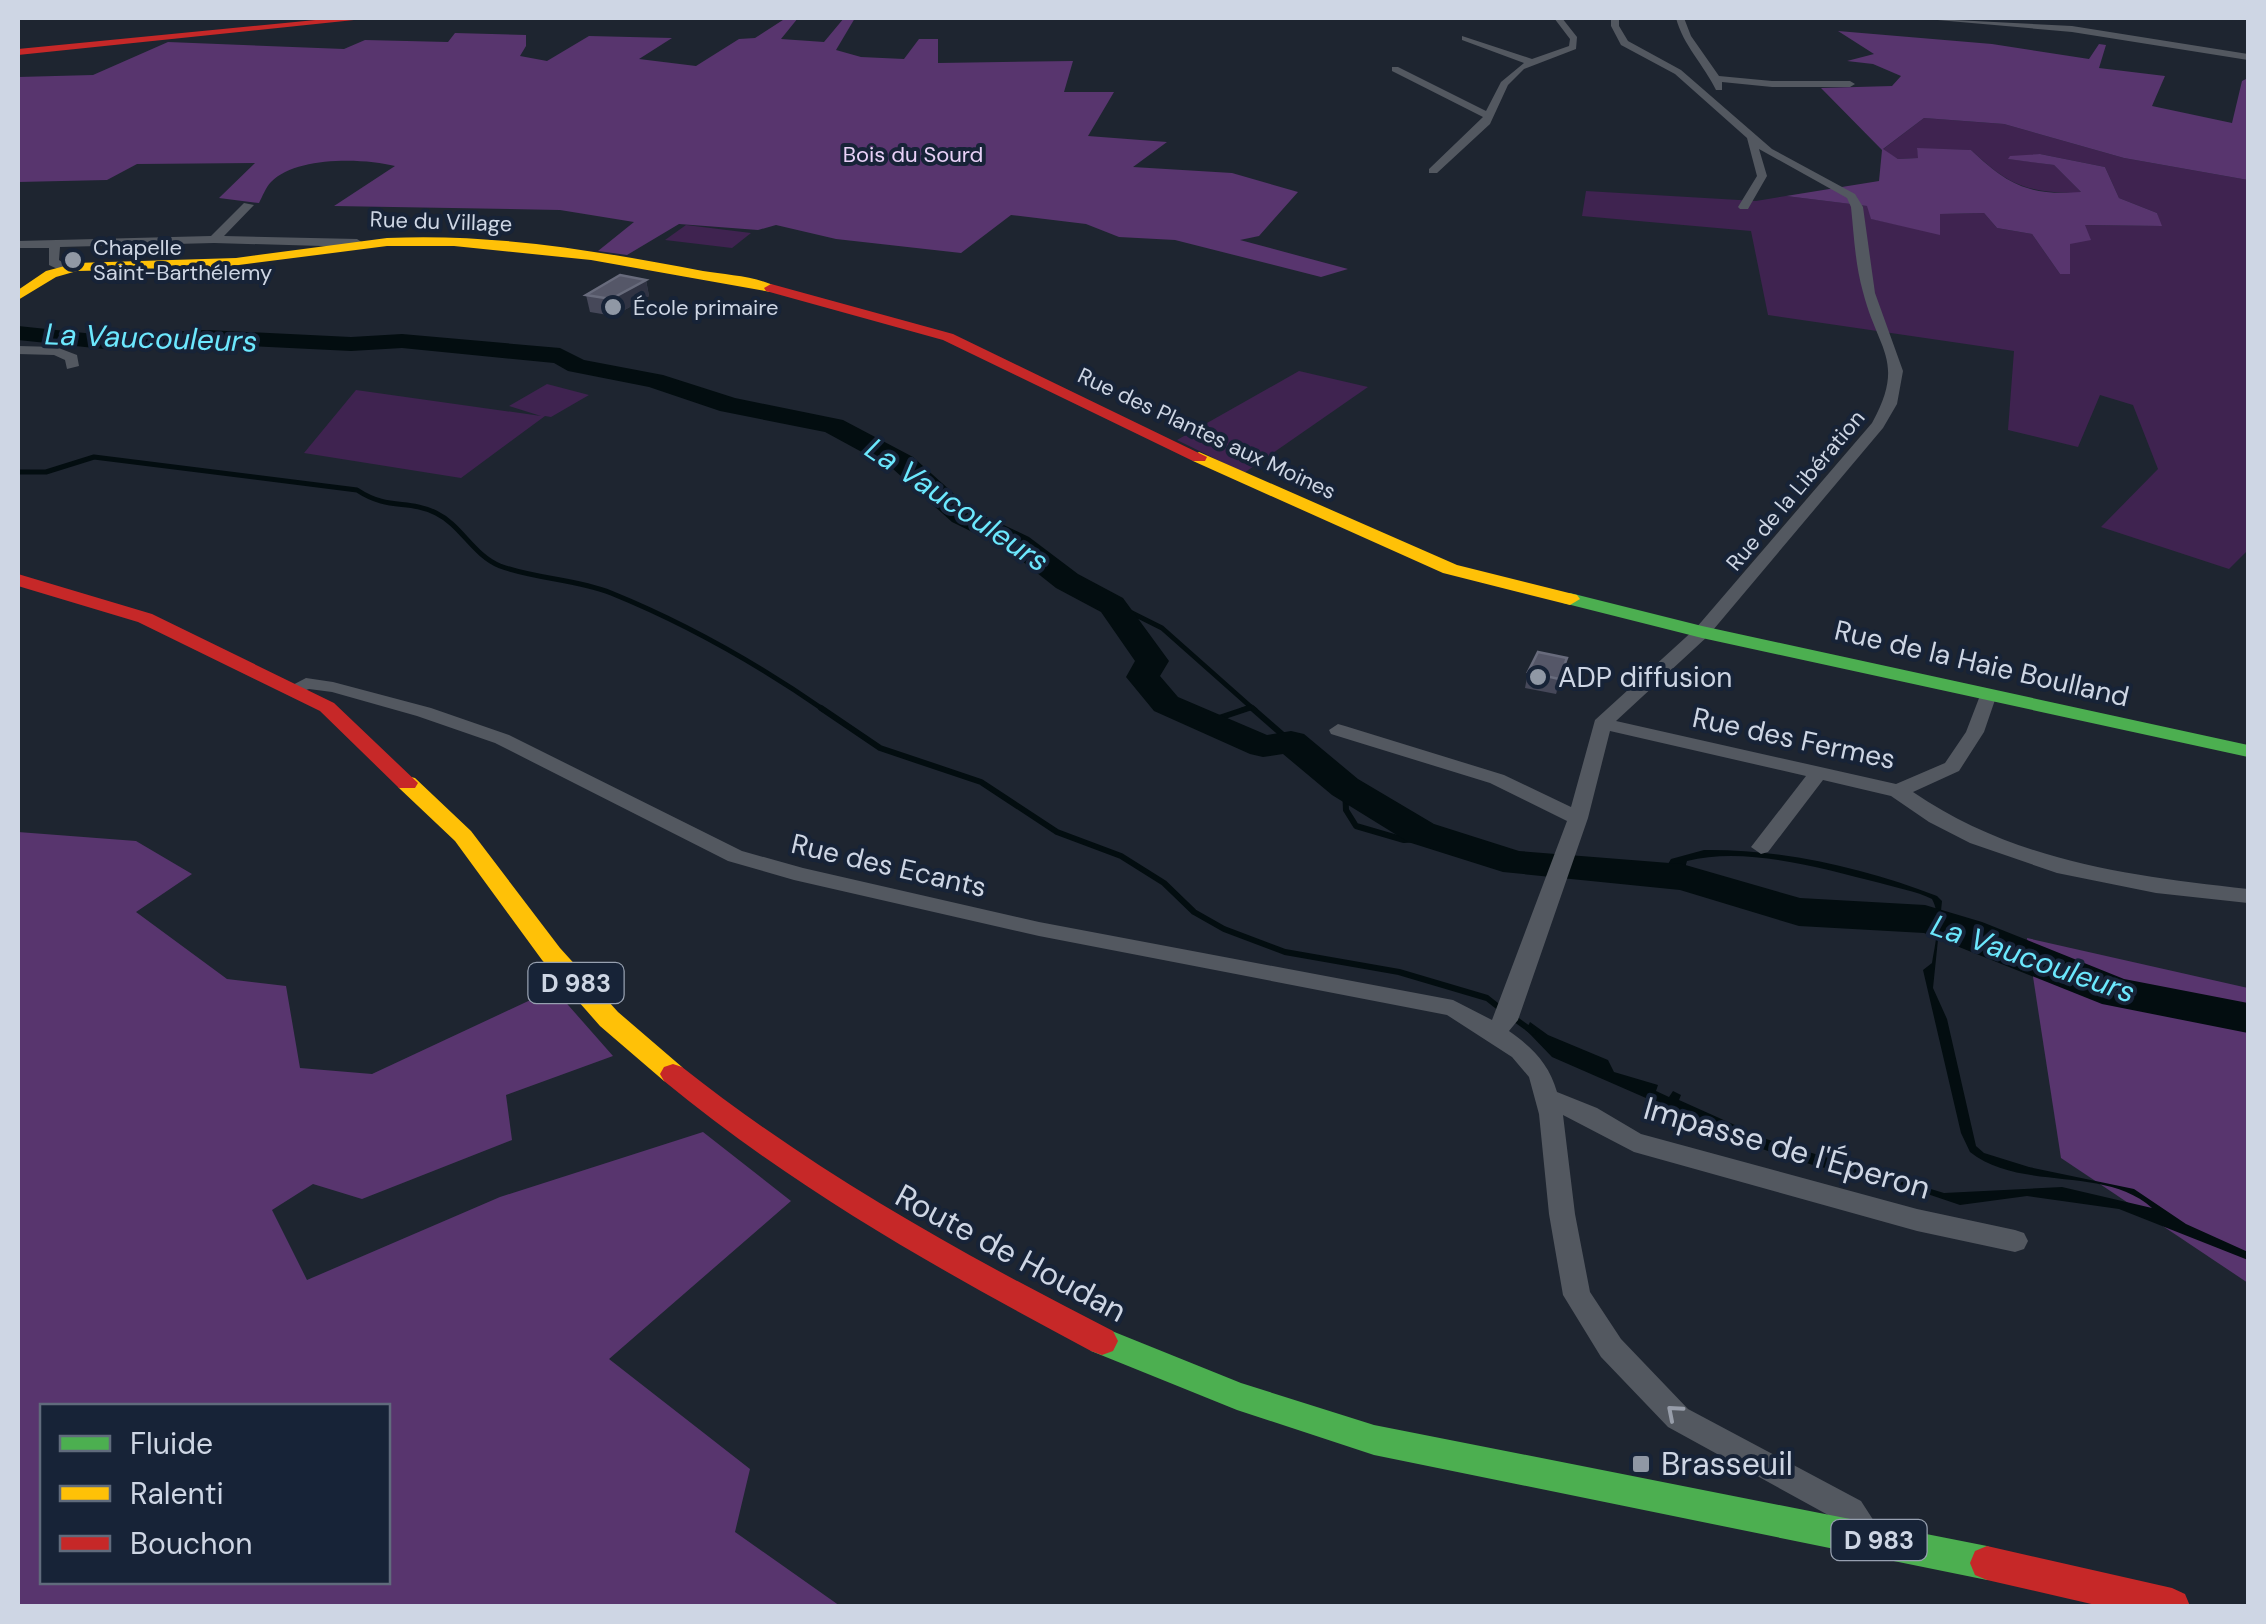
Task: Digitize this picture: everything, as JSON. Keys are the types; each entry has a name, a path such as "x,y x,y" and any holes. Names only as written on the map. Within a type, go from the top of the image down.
{"street":[{"path":"18,51 368,18"},
{"path":"1433,171 1490,116 1504,84 1531,62 1575,44 1558,18"},
{"name":"Rue de la Libération","path":"1602,724 1702,632 1878,425 1895,398 1898,368 1869,295 1857,207 1851,196 1768,152 1678,72 1624,43 1615,18"},
{"path":"1680,18 1682,30 1716,79 1722,102 1718,109"},
{"path":"1920,18 2072,30 2248,57"},
{"path":"1464,38 1531,62"},
{"path":"1395,69 1490,116"},
{"path":"1716,79 1850,84"},
{"path":"1744,207 1762,176 1751,137"},
{"path":"214,239 248,205"},
{"path":"18,245 214,239 357,243"},
{"path":"55,243 52,262 66,269"},
{"name":"Rue du Village","path":"66,269 236,262 357,243 493,245 694,273"},
{"path":"18,296 66,269"},
{"name":"Rue des Plantes aux Moines","path":"694,273 784,291 948,337 1382,542 1450,569 1702,632"},
{"path":"18,350 56,351 72,358 72,366"},
{"name":"Route de Houdan","path":"18,580 145,618 326,707 463,836 550,954 648,1056 764,1146 849,1201 985,1280 1113,1346 1304,1420 1451,1457 1871,1538 2172,1606"},
{"name":"Rue de la Haie Boulland","path":"1702,632 2248,751"},
{"name":"Rue des Ecants","path":"294,688 306,683 333,688 424,712 502,739 736,856 800,875 1039,929 1504,1019 1520,1051 1540,1074 1549,1099"},
{"name":"Rue des Fermes","path":"1602,724 1898,791 1952,767 1975,732 1986,696"},
{"path":"1504,1019 1578,818 1602,724"},
{"path":"1338,730 1497,779 1578,818"},
{"path":"1761,847 1819,772"},
{"path":"1898,791 1935,820 2019,854 2098,877 2248,896"},
{"path":"1549,1099 1577,1295 1611,1348 1678,1418 1850,1510 1871,1538"},
{"name":"Impasse de l'Éperon","path":"1549,1099 1588,1114 1634,1142 1918,1220 2015,1241"}],"shaded area":[{"path":"1924,118 2004,124 2124,158 2248,180 2248,550 2229,569 2101,527 2158,469 2133,405 2100,395 2078,447 2008,430 2014,351 1768,315 1751,231 1582,216 1586,191 1756,201 1786,196 1868,206 1872,219 1940,234 1939,214 1984,213 1997,228 2032,234 2060,274 2069,274 2070,243 2084,225 2161,226 2157,213 2119,198 2105,167 2040,154 2009,159 2054,165 2082,193 2063,192 2034,189 2010,180 1971,150 1917,149 1919,158 1898,159 1882,150"},
{"path":"686,225 751,233 732,248 665,240"},
{"path":"1299,371 1368,387 1244,473 1177,440"},
{"path":"547,384 589,395 551,417 545,416 461,478 304,453 356,390 541,416 509,406"},
{"path":"1704,850 1822,862 1937,896 1942,901 1933,988 1947,1019 1976,1146 1984,1153 2029,1167 2134,1189 2186,1224 2248,1252 2248,1260 2119,1209 2027,1196 1960,1205 1892,1182 1816,1166 1765,1150 1552,1057 1526,1030 1530,1022 1548,1035 1608,1060 1614,1072 1658,1085 1656,1091 1669,1097 1673,1091 1681,1095 1679,1100 1766,1139 1944,1193 2062,1187 2152,1208 2111,1187 2013,1172 1970,1152 1961,1133 1923,970 1932,963 1936,939 1937,914 1932,899 1833,871 1758,857 1687,861 1685,868 1690,872 1665,869 1671,859"}],"green space":[{"name":"Bois du Sourd","path":"786,18 798,18 781,39 824,42 844,18 855,18 836,50 861,57 904,59 919,39 938,39 938,63 1073,61 1064,92 1114,92 1088,136 1167,142 1133,167 1232,173 1298,192 1259,236 1240,240 1348,269 1321,277 1175,240 1119,237 1086,224 1011,215 961,253 836,239 776,225 758,230 679,224 627,255 598,251 634,222 560,210 334,206 395,166 366,161 331,161 297,167 271,182 259,203 219,198 255,163 137,164 107,180 18,182 18,77 93,75 168,42 344,49 365,40 448,42 455,33 526,35 526,46 520,56 547,61 589,36 672,38 639,59 696,66 739,39 755,38"},
{"path":"1838,31 1992,44 2089,59 2099,44 2106,45 2099,68 2165,76 2152,106 2232,123 2242,81 2248,78 2248,180 2124,158 2004,124 1924,118 1883,149 1898,159 1918,158 1917,148 1971,150 2008,180 2047,192 2081,192 2054,165 2008,159 2010,156 2040,154 2105,167 2119,198 2157,213 2162,226 2085,225 2091,240 2070,244 2070,274 2060,274 2032,234 1997,228 1984,213 1940,214 1940,235 1871,219 1867,206 1786,196 1879,181 1882,150 1821,88 1892,86 1901,76 1873,64 1847,61 1874,54"},
{"path":"18,832 136,841 192,874 136,912 227,979 286,986 300,1068 372,1074 554,989 613,1056 506,1095 512,1140 362,1199 313,1184 272,1210 307,1280 500,1197 703,1132 791,1201 609,1359 750,1469 735,1532 840,1606 18,1606"},
{"path":"2027,938 2248,988 2248,1283 2061,1158"}],"building":[{"path":"620,275 646,280 611,299 586,295"},
{"path":"1538,652 1567,658 1559,679 1528,672"}],"waterway":[{"name":"La Vaucouleurs","path":"18,333 104,342 207,337 351,344 402,341 560,356 577,366 654,380 729,405 833,426 903,463 962,516 1018,543 1067,581 1112,605 1152,661 1143,677 1166,704 1263,746 1291,742 1345,787 1421,833 1517,863 1682,877 1799,912 1925,919 1968,932 2117,993 2248,1018"},
{"path":"18,472 46,472 94,457 357,490 379,500 426,509 445,518 482,555 500,566 598,588 639,605 721,646 822,709"},
{"path":"1096,595 1162,628 1251,707"},
{"path":"1242,710 1251,707"},
{"path":"1251,707 1255,710"},
{"path":"1207,722 1249,708"},
{"path":"1252,708 1291,742"},
{"path":"822,709 880,748 981,782 1057,832 1121,856 1164,883 1194,912 1224,929 1285,952 1399,972 1487,998 1501,1009"},
{"path":"1345,787 1346,810 1356,826 1404,840 1438,838"},
{"path":"1511,1016 1533,1032"}],"traffic: fast":[{"path":"1570,599 1702,632 2248,751"},
{"path":"1102,1341 1237,1396 1374,1440 1987,1563"}],"traffic: slow":[{"path":"18,296 51,274 76,267 216,264 409,241 545,249 771,288"},
{"path":"1199,457 1450,569 1570,599"},
{"path":"407,783 463,836 551,954 609,1019 673,1074"}],"traffic: jam":[{"path":"18,52 233,28 368,18"},
{"path":"771,288 948,337 1199,457"},
{"path":"18,580 145,618 327,707 407,783"},
{"path":"673,1074 773,1151 880,1220 1102,1341"},
{"path":"1987,1563 2172,1606"}],"place":[{"name":"Chapelle Saint-Barthélemy","path":"73,260"},
{"name":"École primaire","path":"613,307"},
{"name":"ADP diffusion","path":"1538,677"},
{"name":"Brasseuil","path":"1641,1464"}]}
